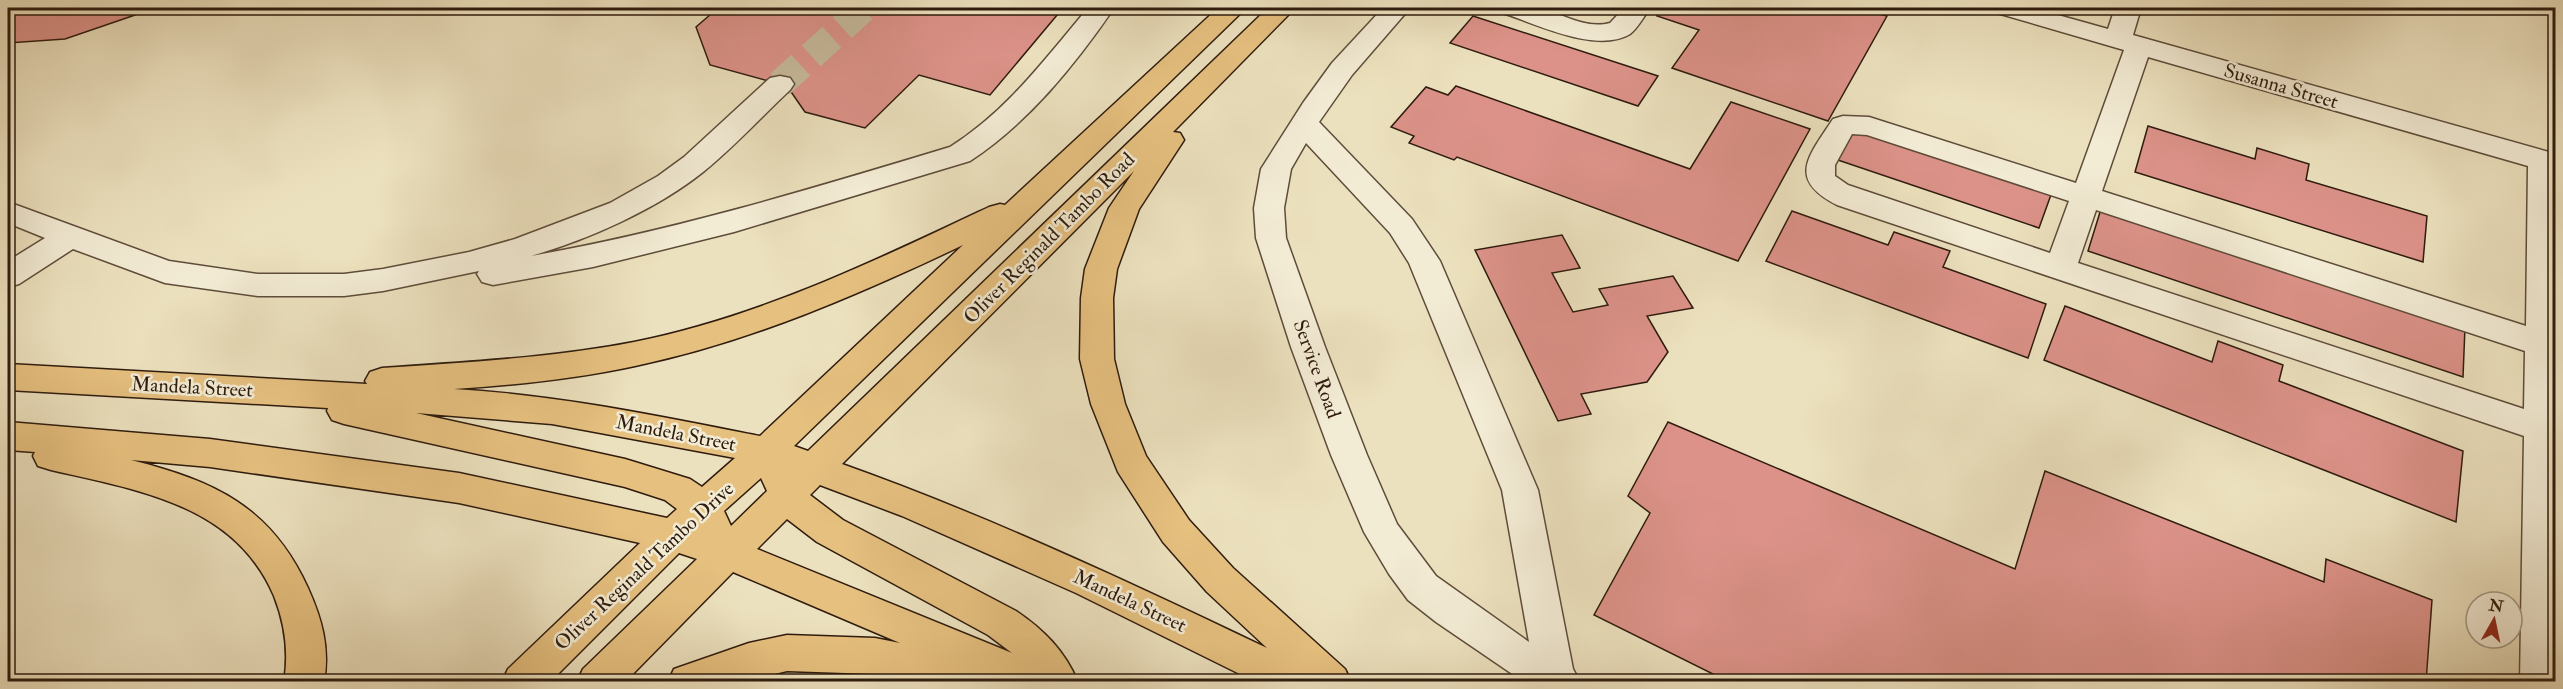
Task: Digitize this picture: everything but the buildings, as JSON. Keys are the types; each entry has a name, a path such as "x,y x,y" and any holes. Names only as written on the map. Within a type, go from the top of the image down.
{"main road":[{"name":"Oliver Reginald Tambo Road","path":"767,451 1027,201 1233,8"},
{"name":"Oliver Reginald Tambo Road","path":"815,468 1282,8"},
{"path":"1224,66 1124,208 1101,269 1097,298 1097,359 1108,404 1131,462 1176,531 1220,580 1331,681"},
{"path":"254,390 581,364 650,350 783,311 921,252 1027,201"},
{"name":"Mandela Street","path":"8,377 486,404 552,411 767,451 915,505 1089,581 1297,681"},
{"path":"254,390 625,473 677,489 703,508 727,553"},
{"path":"8,436 210,453 459,488 673,535 727,553 1037,681"},
{"path":"8,445 168,485 211,502 243,525 268,550 300,611 307,646 304,681"},
{"path":"767,451 787,495 802,511 830,531 1002,623 1023,638 1053,670 1058,681"},
{"name":"Oliver Reginald Tambo Drive","path":"522,681 673,535 767,451"},
{"path":"597,681 815,468"},
{"path":"688,681 749,661 787,653 874,656 1007,681"}],"street":[{"path":"383,280 495,274 593,256 734,222 960,154 992,134 1021,104 1101,8"},
{"name":"Service Road","path":"1397,8 1342,69 1304,123 1276,169 1269,208 1271,238 1323,388 1383,532 1402,564 1422,588 1504,648 1557,680"},
{"path":"1519,8 1580,30 1609,33 1621,28 1637,8"},
{"name":"Susanna Street","path":"2006,8 2550,162"},
{"path":"2060,269 2085,197 2129,42 2128,8"},
{"path":"8,212 165,272 220,280 304,286 344,285 383,280 469,263 514,251 621,210 668,183 694,164 780,84"},
{"path":"1304,123 1401,226 1424,261 1520,490 1557,680"},
{"path":"2541,428 1848,198 1827,186 1819,171 1820,165 1838,130 1843,125 1857,124 2542,344"},
{"path":"2540,681 2548,576 2541,428 2542,344 2550,162"},
{"path":"9,276 70,236"}],"tunnel":[{"path":"780,84 864,8"}]}
